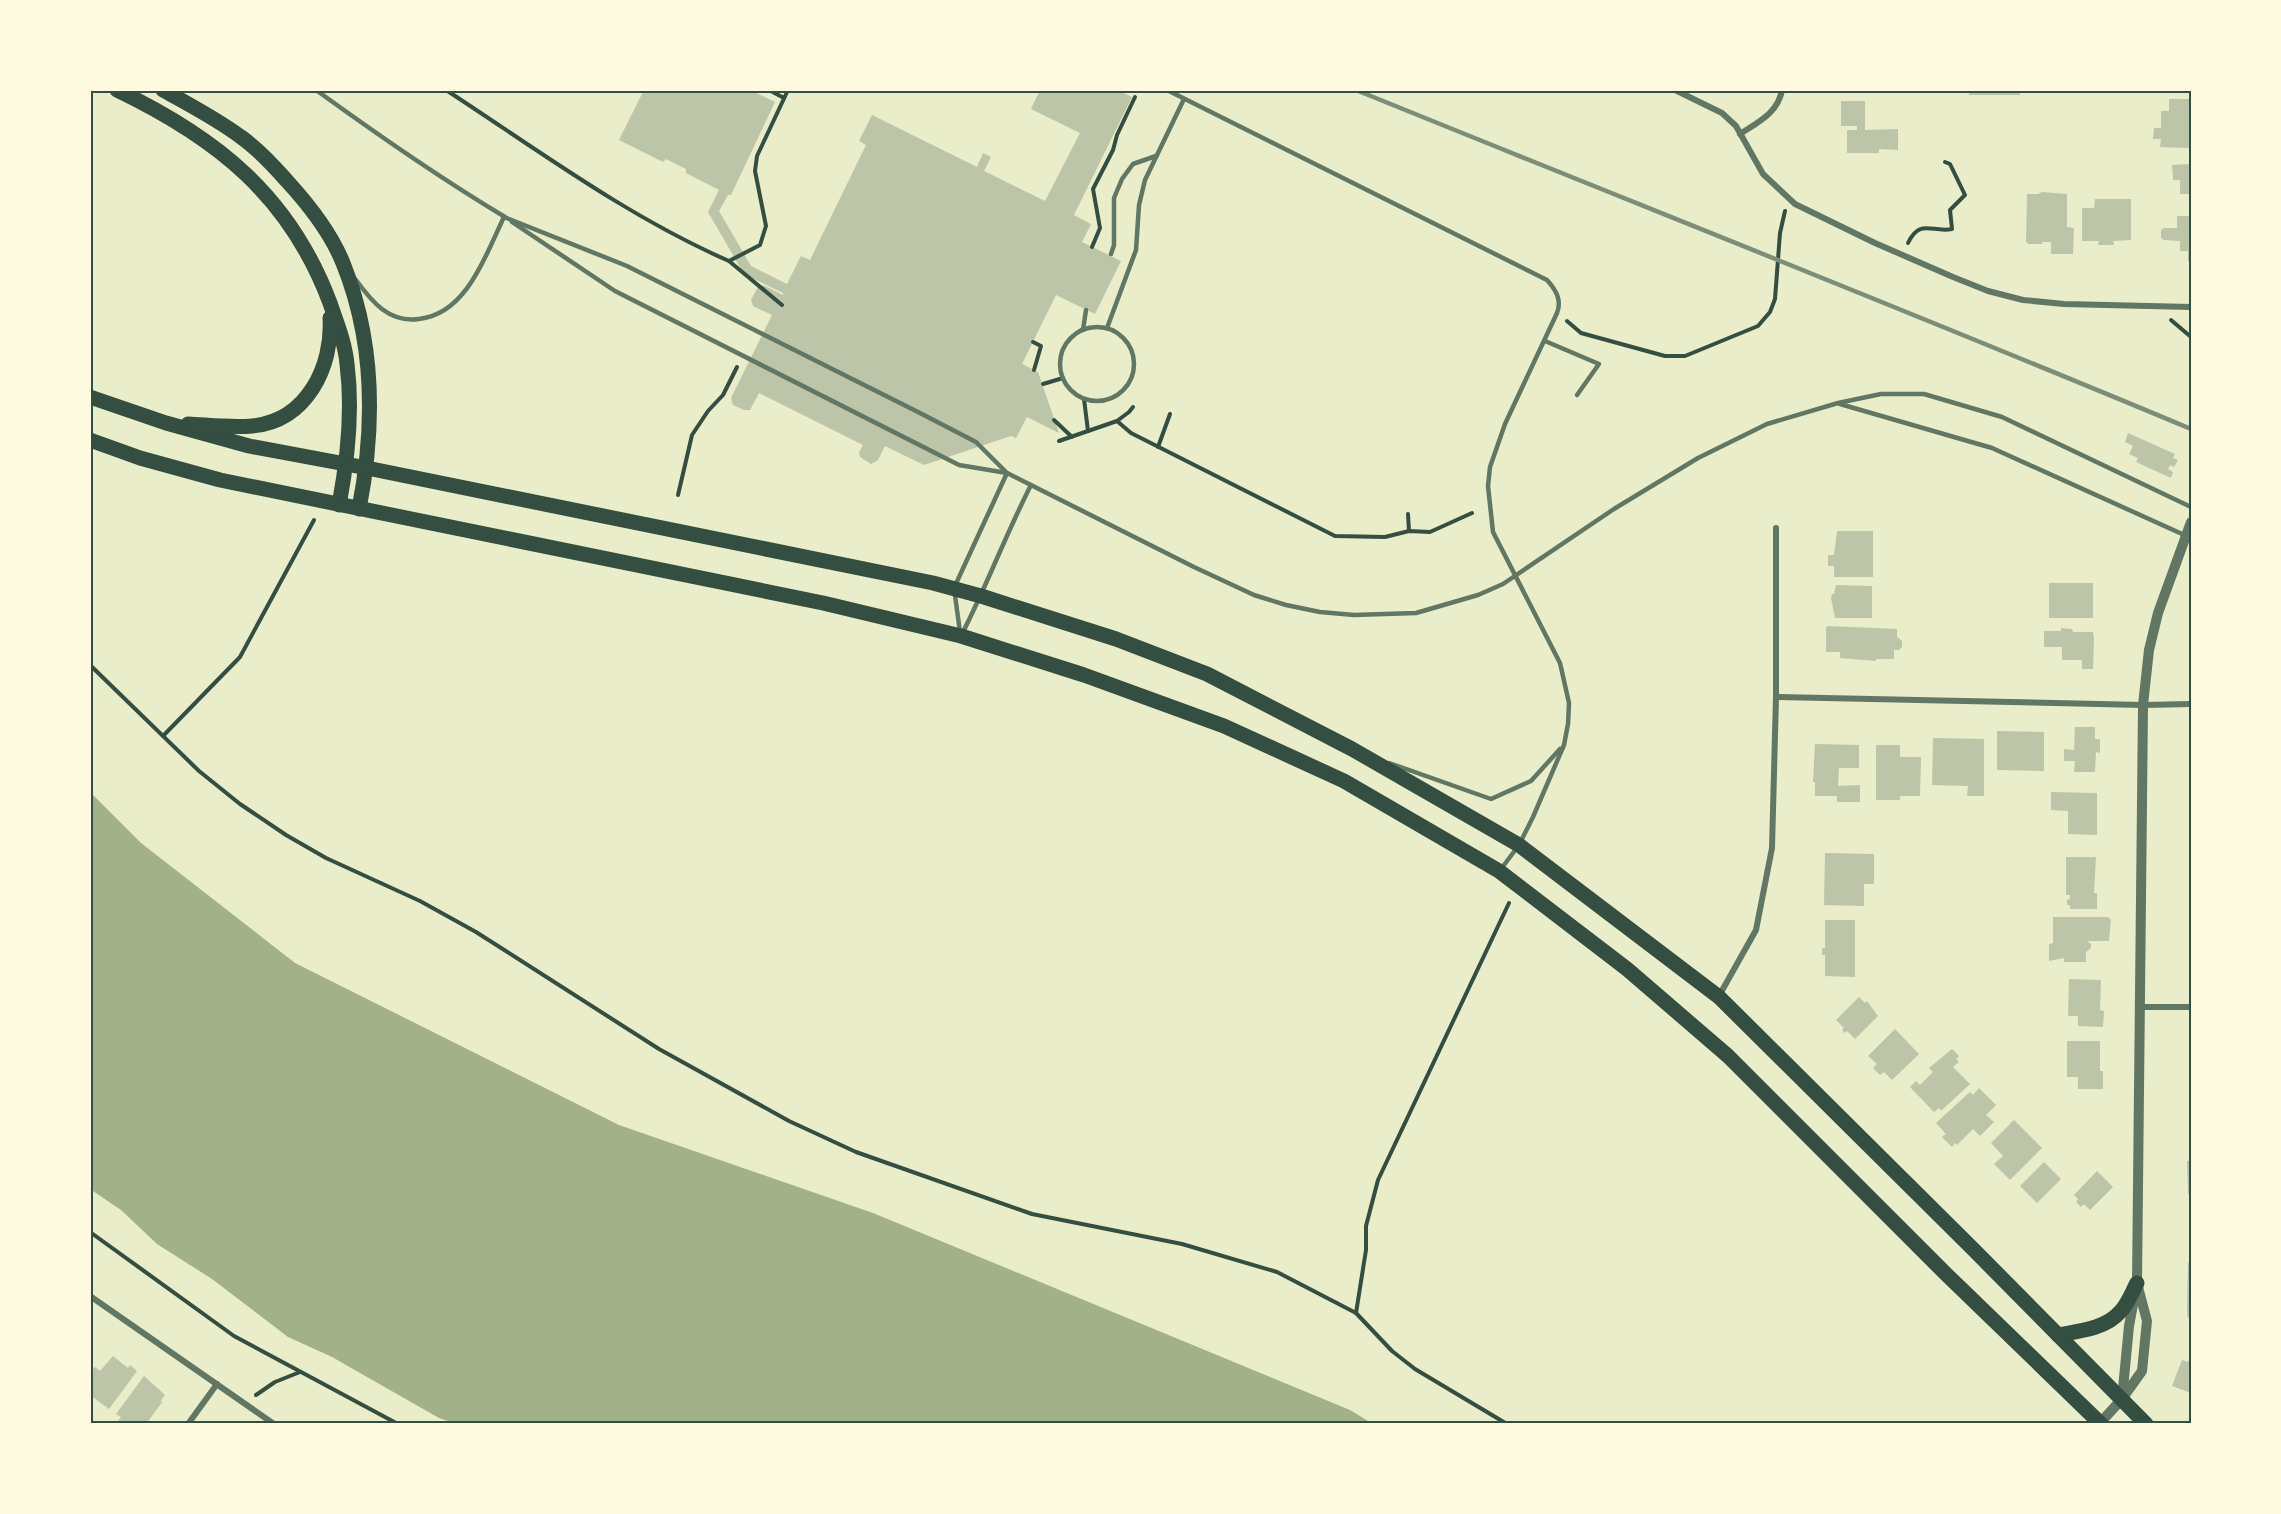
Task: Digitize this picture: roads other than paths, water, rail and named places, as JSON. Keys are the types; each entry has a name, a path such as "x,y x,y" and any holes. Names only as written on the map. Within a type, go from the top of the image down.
{"main road":[{"path":"117,90 212,144 242,169 266,195 303,244 318,271 343,340 347,363 350,404 346,465 339,505"},
{"path":"163,90 229,129 261,154 312,211 343,263 354,298 367,357 371,409 367,468 359,509"},
{"path":"166,423 252,426 269,422 299,404 312,391 322,374 328,355 331,337 329,303"},
{"path":"90,397 166,423 249,446 954,588 1116,639 1207,674 1352,749 1519,844 1719,997 2146,1424"},
{"path":"90,440 188,471 339,505 823,603 961,636 1084,675 1224,726 1344,781 1499,872 1627,969 1728,1056 2100,1424"},
{"path":"2058,1335 2104,1324 2113,1319 2122,1311 2138,1283"}],"street":[{"path":"1675,90 1722,112 1740,134 1763,174 1790,200 1903,255 1989,291 2023,300 2064,304 2191,307"},
{"path":"1740,134 1770,114 1780,100 1782,90"},
{"path":"2122,1399 2129,1326 2138,1283 2143,705 2149,650 2158,613 2191,522"},
{"path":"1719,997 1756,930 1772,848 1776,698 1776,528"},
{"path":"1776,698 2191,704"},
{"path":"2140,1007 2191,1007"},
{"path":"2100,1424 2142,1371 2147,1322 2138,1283"},
{"path":"90,1296 274,1424"},
{"path":"188,1424 217,1384"}],"lane":[{"path":"316,90 413,159 615,291 959,465 1007,473 1254,595 1286,605 1320,612 1354,615 1416,613 1450,605 1503,584 1614,509 1698,458 1767,424 1881,393 1924,394 2002,417 2191,507"},
{"path":"1167,90 1547,280 1557,296 1560,306 1505,424 1490,467 1488,486 1493,532 1560,663 1569,703 1564,745 1519,844 1499,872"},
{"path":"1107,328 1136,250 1139,205 1146,180 1184,99"},
{"path":"1111,254 1114,245 1114,198 1122,179 1132,164 1156,156"},
{"path":"343,263 374,304 387,313 401,319 417,320 433,317 459,299 469,286 504,217"},
{"path":"504,217 627,266 918,412 976,442 1007,473"},
{"path":"1083,330 1086,310"},
{"path":"1095,327 1107,328 1122,337 1132,352 1132,376 1127,386 1108,400 1084,399 1073,393 1063,378 1060,358 1064,346 1072,336 1095,327"},
{"path":"1545,341 1599,364 1577,395"},
{"path":"1838,403 1992,448 2191,538"},
{"path":"961,636 954,588 1007,473"},
{"path":"961,636 1031,485"},
{"path":"1352,749 1491,799 1532,781 1564,745"}],"railway":[{"path":"1356,90 2191,429"}]}
